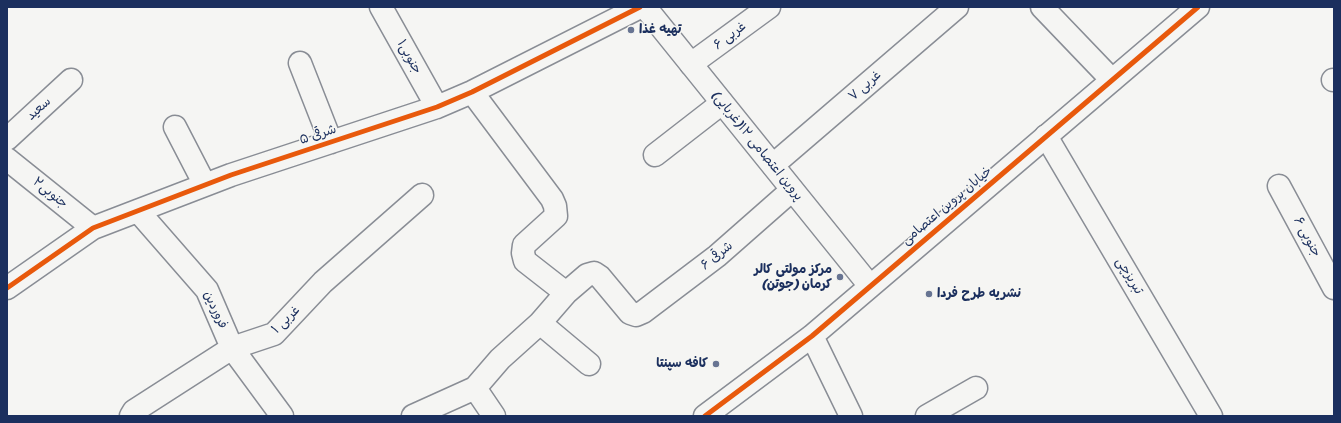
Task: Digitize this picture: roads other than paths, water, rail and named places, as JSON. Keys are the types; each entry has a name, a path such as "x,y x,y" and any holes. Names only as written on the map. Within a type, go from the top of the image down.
{"street":[{"name":"جنوبی۱","path":"381,7 437,107"},
{"name":"شرقی ۵","path":"7,288 93,228 231,175 437,107 472,92 640,7"},
{"name":"پروین اعتصامی ۱۲(غربایی)","path":"645,7 870,286"},
{"name":"غربی ۶","path":"691,64 769,7"},
{"name":"غربی ۷","path":"773,166 957,7"},
{"path":"1042,7 1112,80"},
{"name":"خیابان پروین اعتصامی","path":"705,416 812,336 1198,7"},
{"path":"300,63 331,142"},
{"name":"سعید","path":"7,139 71,80"},
{"path":"413,416 475,388 500,359 540,323 566,293 525,260 523,253 524,245 556,216 554,203 472,92"},
{"path":"655,155 722,103"},
{"path":"175,127 205,185"},
{"name":"تبریزچی","path":"1046,136 1211,416"},
{"name":"جنوبی۲","path":"7,159 93,228"},
{"name":"جنوبی ۶","path":"1279,186 1334,288"},
{"name":"شرقی ۶","path":"566,293 588,275 594,273 600,277 630,313 636,315 643,312 717,256 792,190"},
{"name":"غربی ۱","path":"131,416 134,411 232,348 274,334 323,282 422,195"},
{"name":"فروردین","path":"138,210 207,290 232,348 282,416"},
{"path":"540,323 588,364"},
{"path":"812,336 851,416"},
{"path":"475,388 494,416"},
{"path":"927,416 976,388"}],"place":[{"name":"تهیه غذا","path":"631,30"},
{"name":"مرکز مولتی کالر کرمان (جوتن)","path":"840,277"},
{"name":"نشریه طرح فردا","path":"929,294"},
{"name":"کافه سپنتا","path":"716,364"}]}
